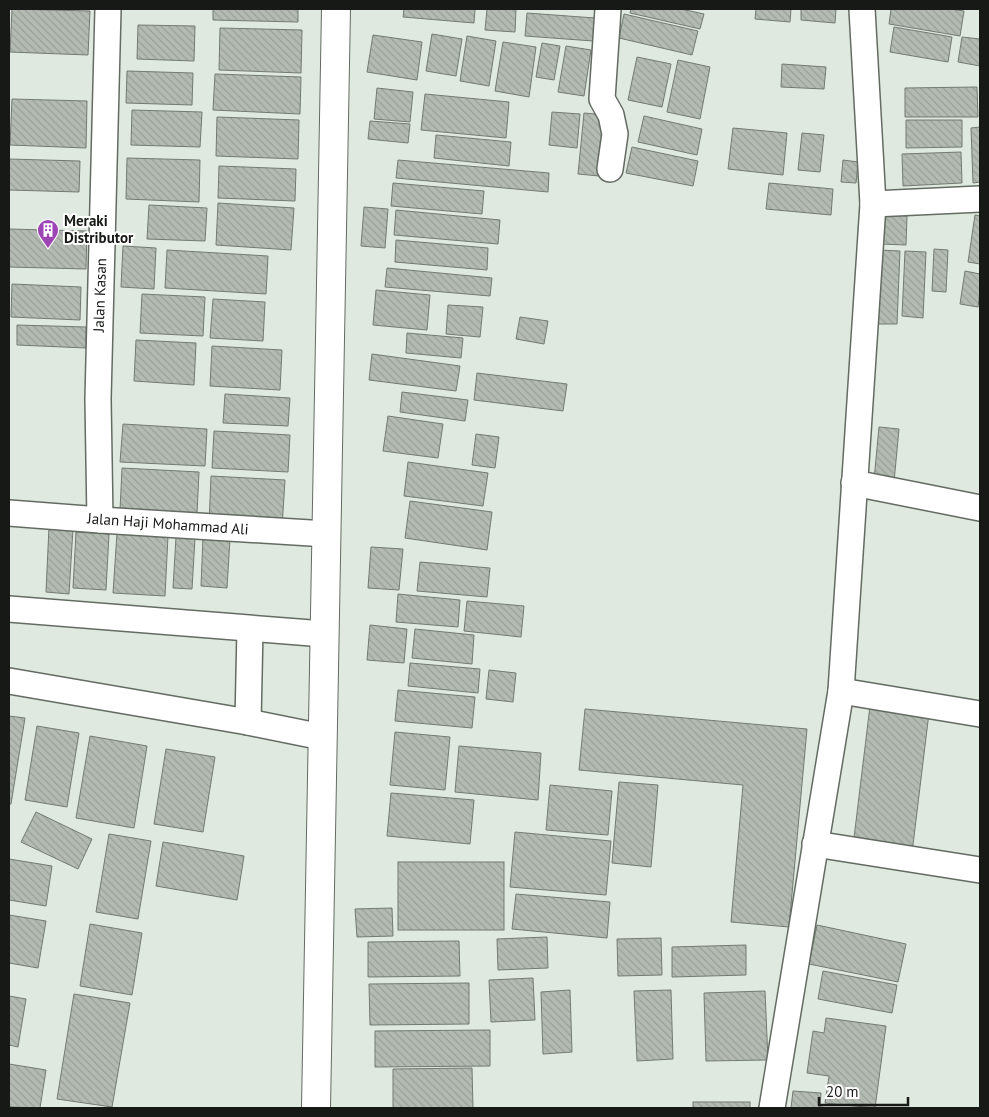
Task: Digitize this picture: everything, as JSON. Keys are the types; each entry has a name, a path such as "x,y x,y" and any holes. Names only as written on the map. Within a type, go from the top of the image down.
{"street":[{"name":"Jalan Kasan","path":"100,520 98,399 108,9"},
{"path":"316,1108 336,9"},
{"path":"608,9 602,99 610,115 615,134 610,169"},
{"path":"772,1108 841,691 873,204 862,9"},
{"path":"873,204 980,199"},
{"path":"854,483 980,508"},
{"name":"Jalan Haji Mohammad Ali","path":"9,513 327,534"},
{"path":"9,609 324,634"},
{"path":"248,722 250,629"},
{"path":"9,681 248,722 322,737"},
{"path":"841,691 980,714"},
{"path":"815,844 980,870"}],"building":[{"path":"12,9 90,11 88,55 10,52"},
{"path":"213,9 298,9 298,22 213,20"},
{"path":"404,9 475,9 474,23 403,17"},
{"path":"487,9 516,9 515,32 485,30"},
{"path":"631,9 681,9 704,14 700,29 630,13"},
{"path":"756,9 791,9 790,22 755,19"},
{"path":"801,9 836,9 835,23 801,20"},
{"path":"891,9 951,9 964,11 960,36 889,24"},
{"path":"527,13 595,18 593,41 525,36"},
{"path":"624,14 698,31 692,55 619,38"},
{"path":"138,25 195,26 194,61 137,59"},
{"path":"894,27 952,37 948,62 890,52"},
{"path":"220,28 302,30 301,73 219,70"},
{"path":"432,34 462,39 456,76 426,71"},
{"path":"373,35 422,42 417,80 367,72"},
{"path":"467,36 496,41 489,86 460,81"},
{"path":"962,37 980,39 980,66 958,62"},
{"path":"503,42 536,47 529,97 495,91"},
{"path":"542,43 560,46 554,80 536,77"},
{"path":"566,46 591,50 584,96 558,92"},
{"path":"637,57 671,64 662,107 628,100"},
{"path":"678,60 710,67 700,119 667,112"},
{"path":"782,64 826,67 824,89 781,87"},
{"path":"127,71 193,73 192,105 126,103"},
{"path":"215,74 301,77 300,114 213,110"},
{"path":"977,87 978,117 905,117 905,88"},
{"path":"377,88 413,92 410,122 374,119"},
{"path":"425,94 509,102 506,138 421,130"},
{"path":"12,99 87,101 86,148 10,145"},
{"path":"132,110 202,112 200,147 131,145"},
{"path":"552,112 580,114 577,148 549,145"},
{"path":"584,113 605,115 599,176 578,174"},
{"path":"644,116 702,129 697,155 638,142"},
{"path":"217,117 299,120 298,159 216,156"},
{"path":"906,120 962,120 962,147 906,148"},
{"path":"370,121 410,124 408,143 368,139"},
{"path":"980,127 980,182 973,183 971,128"},
{"path":"733,128 787,133 783,175 728,169"},
{"path":"802,133 824,135 820,172 798,170"},
{"path":"436,135 511,142 509,166 434,158"},
{"path":"632,147 698,161 693,186 626,173"},
{"path":"961,152 962,183 903,186 902,154"},
{"path":"127,158 200,160 199,202 126,199"},
{"path":"9,159 80,161 79,192 9,190"},
{"path":"398,160 549,173 548,192 396,178"},
{"path":"843,160 858,162 856,183 841,182"},
{"path":"219,166 296,169 295,201 218,198"},
{"path":"393,183 484,191 482,214 391,206"},
{"path":"769,183 833,189 831,215 766,209"},
{"path":"218,203 294,208 291,250 216,245"},
{"path":"149,205 207,208 205,241 147,239"},
{"path":"364,207 388,209 385,248 361,246"},
{"path":"396,210 500,220 498,244 394,235"},
{"path":"883,214 907,216 906,245 881,244"},
{"path":"975,215 980,216 980,264 968,262"},
{"name":"Meraki Distributor","path":"9,229 87,231 86,269 9,267"},
{"path":"396,240 488,248 487,270 395,262"},
{"path":"123,246 156,248 154,289 121,287"},
{"path":"934,249 948,250 946,292 932,291"},
{"path":"167,250 268,256 266,294 165,288"},
{"path":"879,250 900,251 897,324 875,324"},
{"path":"905,251 926,252 923,318 902,316"},
{"path":"387,268 492,278 490,296 385,287"},
{"path":"965,271 980,274 978,307 960,304"},
{"path":"12,284 81,287 80,320 11,317"},
{"path":"376,290 430,295 427,330 373,325"},
{"path":"142,294 205,297 203,336 140,333"},
{"path":"213,299 265,302 263,341 210,338"},
{"path":"448,305 483,307 480,337 446,334"},
{"path":"520,317 548,321 544,344 516,339"},
{"path":"17,325 86,327 86,348 17,345"},
{"path":"407,333 463,338 461,358 406,353"},
{"path":"136,340 196,343 194,385 134,381"},
{"path":"212,346 282,350 280,390 210,386"},
{"path":"372,354 460,366 456,391 369,380"},
{"path":"477,373 567,384 563,411 474,400"},
{"path":"402,392 468,400 465,421 400,412"},
{"path":"225,394 290,398 288,426 223,423"},
{"path":"388,416 443,424 438,458 383,451"},
{"path":"123,424 207,429 205,466 120,462"},
{"path":"879,427 899,429 894,482 874,480"},
{"path":"214,431 290,435 288,472 212,468"},
{"path":"476,434 499,437 495,468 472,465"},
{"path":"408,462 488,473 483,506 404,496"},
{"path":"122,468 199,472 197,514 120,510"},
{"path":"211,476 285,480 282,528 209,524"},
{"path":"410,501 492,512 487,550 405,538"},
{"path":"49,527 73,529 69,594 46,592"},
{"path":"76,532 109,534 106,590 73,588"},
{"path":"117,533 168,536 165,596 113,593"},
{"path":"176,537 195,538 192,589 173,588"},
{"path":"203,537 230,539 227,588 201,586"},
{"path":"371,547 403,549 399,590 368,588"},
{"path":"420,562 490,568 487,597 417,591"},
{"path":"398,594 460,600 458,627 396,622"},
{"path":"467,601 524,606 521,637 464,631"},
{"path":"370,625 407,629 404,663 367,660"},
{"path":"415,629 474,635 472,664 412,658"},
{"path":"410,663 480,669 478,693 408,686"},
{"path":"489,670 516,673 513,702 486,699"},
{"path":"398,690 475,697 472,728 395,721"},
{"path":"870,706 929,713 912,853 853,846"},
{"path":"585,709 807,729 789,927 731,922 743,785 579,770"},
{"path":"9,716 25,718 11,804 9,804"},
{"path":"37,726 79,733 67,807 25,800"},
{"path":"395,732 450,737 445,790 390,785"},
{"path":"90,736 147,746 134,828 76,818"},
{"path":"459,746 541,753 538,800 455,792"},
{"path":"166,749 215,757 203,832 154,824"},
{"path":"619,782 658,785 651,867 612,863"},
{"path":"550,785 612,791 608,835 546,830"},
{"path":"391,793 474,800 470,844 387,836"},
{"path":"36,812 92,839 78,869 21,842"},
{"path":"515,832 611,841 606,895 510,887"},
{"path":"109,834 151,841 138,919 96,912"},
{"path":"163,842 244,856 237,900 156,886"},
{"path":"9,859 52,866 46,906 9,900"},
{"path":"398,862 504,862 504,930 398,930"},
{"path":"516,894 610,902 607,938 512,929"},
{"path":"392,908 393,936 357,937 355,909"},
{"path":"9,915 46,921 38,968 9,963"},
{"path":"90,924 142,933 132,995 80,986"},
{"path":"817,925 906,944 898,982 809,964"},
{"path":"547,937 548,968 498,970 497,939"},
{"path":"661,938 662,975 618,976 617,939"},
{"path":"459,941 460,976 368,977 368,942"},
{"path":"746,945 746,975 672,977 672,947"},
{"path":"823,971 897,985 892,1013 818,999"},
{"path":"533,978 535,1020 491,1022 489,980"},
{"path":"469,983 469,1024 370,1025 369,984"},
{"path":"570,990 572,1052 543,1054 541,992"},
{"path":"671,990 673,1059 637,1061 634,991"},
{"path":"765,991 768,1060 706,1061 704,993"},
{"path":"74,994 130,1003 112,1107 57,1099"},
{"path":"9,996 26,999 18,1047 9,1045"},
{"path":"826,1018 886,1026 875,1108 825,1103 829,1076 807,1073 813,1031 824,1033"},
{"path":"490,1030 490,1066 375,1067 375,1031"},
{"path":"9,1064 46,1070 40,1108 9,1107"},
{"path":"472,1068 473,1108 393,1108 393,1069"},
{"path":"793,1091 821,1093 820,1107 830,1108 791,1108"},
{"path":"693,1102 750,1102 750,1108 693,1108"}],"place":[{"name":"Meraki Distributor","path":"48,249"}]}
